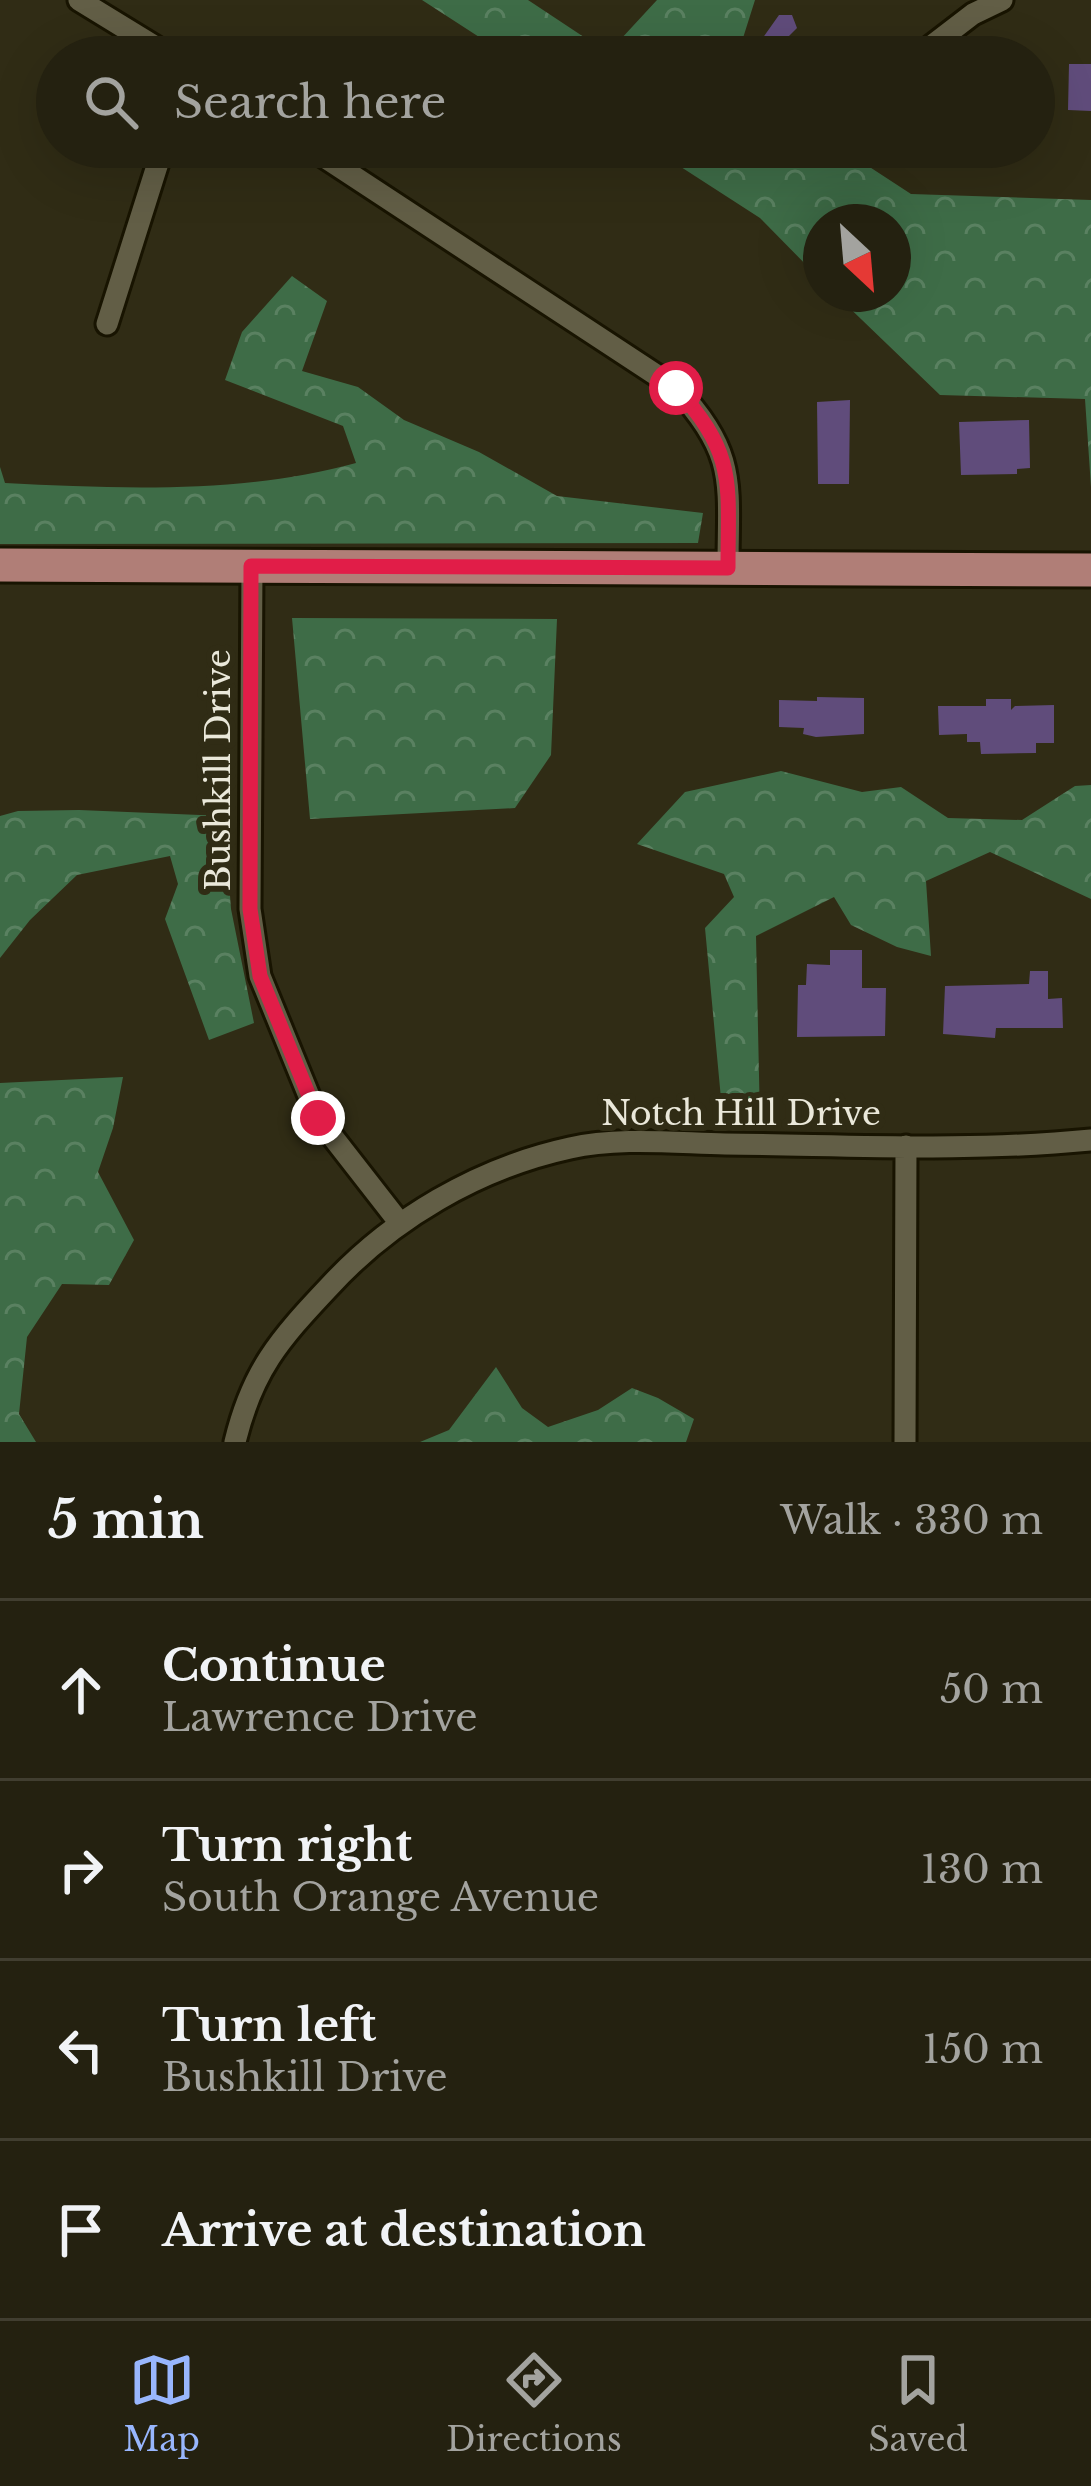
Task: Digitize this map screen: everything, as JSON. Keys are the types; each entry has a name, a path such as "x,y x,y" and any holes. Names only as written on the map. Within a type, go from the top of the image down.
{"main road":[{"path":"0,566 1091,570"}],"street":[{"path":"79,0 138,36"},
{"path":"944,36 1002,0"},
{"path":"107,324 156,168"},
{"path":"341,168 676,388 705,419 722,450 728,485 728,568"},
{"name":"Bushkill Drive","path":"251,566 250,909 260,976 318,1118 400,1222"},
{"name":"Notch Hill Drive","path":"236,1442 258,1374 278,1341 339,1276 400,1222 437,1199 501,1171 571,1147 644,1143 991,1146 1091,1140"},
{"path":"905,1442 906,1146"}],"green space":[{"path":"422,0 528,0 582,36 478,36"},
{"path":"657,0 755,0 744,36 624,36"},
{"path":"683,168 871,168 911,194 1091,200 1091,487 1085,399 940,395 854,312 911,312 911,204 803,204 803,262 760,218"},
{"path":"292,276 327,301 302,371 358,387 404,420 479,452 557,496 703,513 698,543 0,544 0,467 5,483 137,487 226,485 356,463 343,426 225,380 242,332"},
{"path":"292,618 557,619 551,755 515,808 310,819"},
{"path":"781,771 862,792 901,787 948,818 1022,820 1075,786 1091,785 1091,899 990,852 926,881 931,956 897,947 851,925 834,897 756,936 760,1122 723,1120 705,928 734,897 724,874 637,844 685,792"},
{"path":"18,811 224,816 231,909 254,1023 209,1040 165,919 178,884 170,856 77,875 30,920 0,958 0,816"},
{"path":"123,1077 98,1172 134,1240 109,1285 62,1284 27,1337 19,1414 36,1442 0,1442 0,1083"},
{"path":"496,1367 522,1408 548,1427 598,1410 632,1388 694,1419 686,1442 420,1442 449,1430"}],"building":[{"path":"779,15 792,15 797,28 789,36 764,36"},
{"path":"1069,64 1091,64 1091,111 1068,110"},
{"path":"850,400 849,484 818,484 817,402"},
{"path":"1029,420 1030,468 1017,469 1017,474 961,475 959,422"},
{"path":"817,697 864,698 864,734 816,737 803,734 804,728 779,727 779,700 817,701"},
{"path":"986,699 1011,699 1011,710 1054,705 1054,743 1036,743 1036,753 981,754 980,742 967,742 967,734 939,735 938,706 986,706"},
{"path":"830,950 862,950 862,988 886,988 885,1036 797,1037 798,985 806,985 807,964 830,965"},
{"path":"1030,971 1048,971 1048,999 1062,998 1063,1028 996,1028 995,1038 943,1034 945,986 1029,984"}],"route":[{"path":"318,1118 260,976 250,909 251,566 728,568 728,485 722,450 705,419 676,388"}]}
